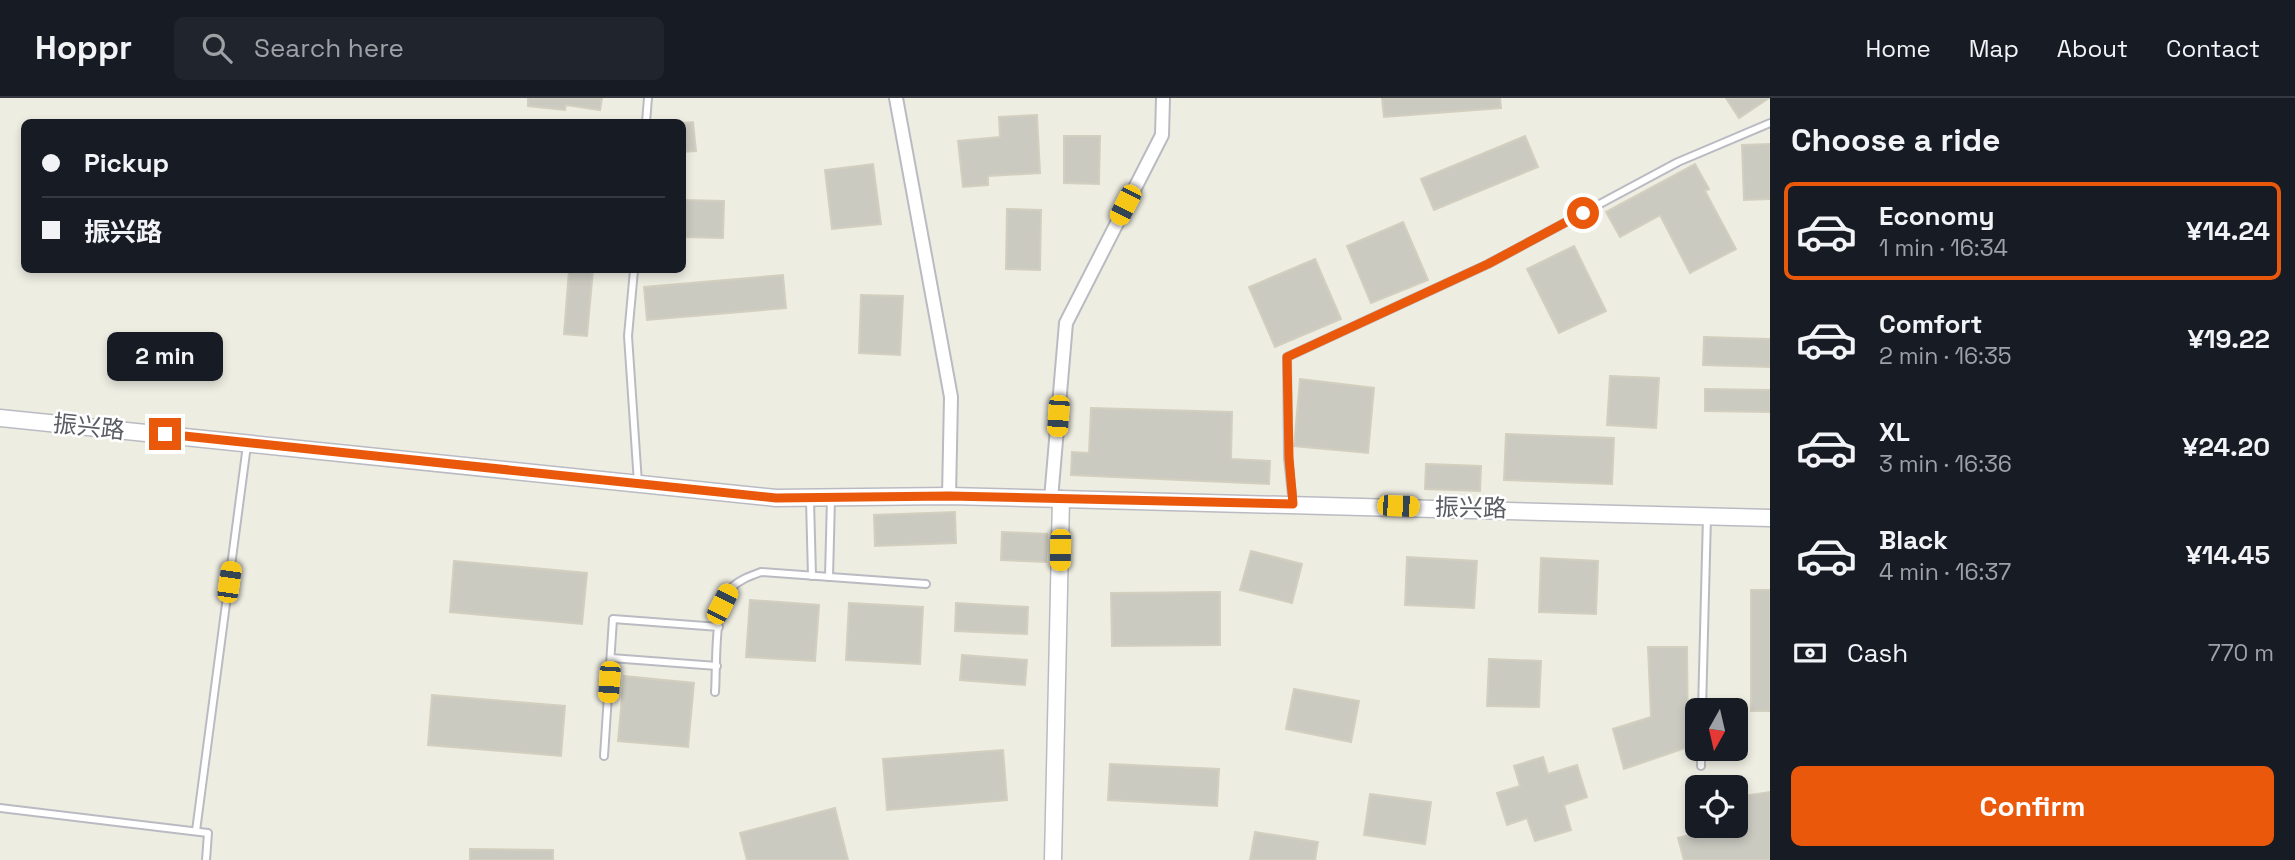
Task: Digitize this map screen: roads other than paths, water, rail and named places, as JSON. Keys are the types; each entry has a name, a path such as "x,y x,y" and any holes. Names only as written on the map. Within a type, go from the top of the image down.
{"street":[{"path":"896,98 951,397 949,496"},
{"path":"1053,860 1056,499 1066,323 1163,135 1163,98"},
{"name":"振兴路","path":"0,418 776,498 949,496 1770,518"}],"lane":[{"path":"646,119 648,98"},
{"path":"1293,504 1289,458 1287,357 1488,264 1678,162 1770,123"},
{"path":"634,273 628,336 638,483"},
{"path":"196,831 247,443"},
{"path":"810,498 812,576"},
{"path":"830,577 831,498"},
{"path":"1702,698 1707,515"},
{"path":"715,692 722,604 730,590 743,579 761,572 926,584"},
{"path":"604,756 614,620 719,627"},
{"path":"611,658 717,666"},
{"path":"1701,761 1701,766"},
{"path":"0,808 208,833 206,860"}]}
